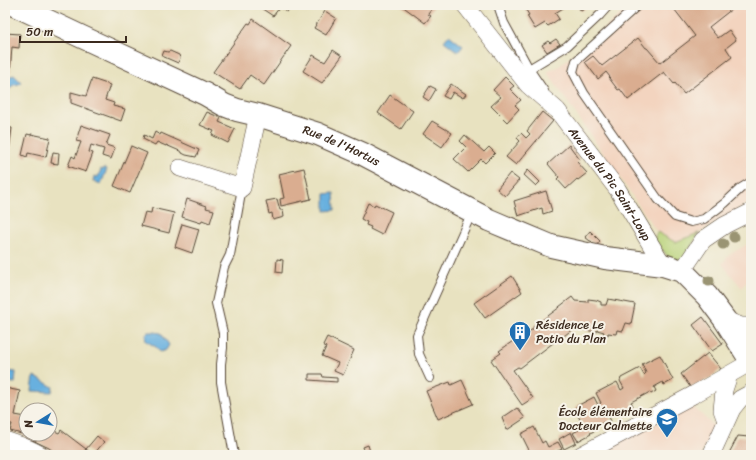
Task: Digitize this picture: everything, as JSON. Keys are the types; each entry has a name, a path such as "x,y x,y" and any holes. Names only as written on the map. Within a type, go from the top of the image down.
{"main road":[{"name":"Rue de l'Hortus","path":"21,6 80,36 237,110 318,134 361,152 489,220 551,246 605,258 673,268"},
{"name":"Avenue du Pic Saint-Loup","path":"673,268 707,296 725,320 751,362"}],"street":[{"name":"Avenue du Pic Saint-Loup","path":"465,5 528,85 557,110 618,190 673,268"},
{"path":"180,168 242,188 258,115"},
{"path":"673,268 703,240 726,225 751,212"},
{"path":"725,320 741,326 751,326"},
{"path":"581,455 751,362"},
{"path":"711,455 716,444 724,415 724,390 729,375"},
{"path":"724,415 732,409 740,399 751,393"},
{"path":"693,395 702,397 724,415"},
{"path":"5,440 41,455"}],"lane":[{"path":"498,5 504,23 529,69 557,110"},
{"path":"529,69 567,46 609,5"},
{"path":"638,5 576,61 573,72 584,93 658,199 675,217 691,222 704,219 725,203 741,188 751,182"},
{"path":"234,455 221,382 223,333 216,303 224,267 230,255 242,188"},
{"path":"430,378 419,354 417,335 473,211"}],"shaded area":[{"path":"631,5 751,5 751,202 699,233 675,242 657,232 547,72 558,67"},
{"path":"751,242 751,274 742,288 722,264 729,255"},
{"name":"École élémentaire Docteur Calmette","path":"691,405 715,427 701,455 595,455"}],"green space":[{"path":"657,232 675,242 699,233 682,262 673,263 654,239"}],"water":[{"path":"449,35 463,46 458,52 444,41"},
{"path":"14,75 21,82 13,85 10,89 5,87 5,78"},
{"path":"104,168 107,169 101,184 93,181 94,176 98,177 101,169 103,170"},
{"path":"334,193 335,210 325,211 325,194"},
{"path":"148,332 161,333 169,345 166,350 160,352 156,347 146,341 146,334"},
{"path":"5,371 16,372 15,383 5,382"},
{"path":"34,376 53,387 52,392 32,391"}],"building":[{"path":"263,5 292,5 287,12 280,7 273,16 261,8"},
{"path":"401,5 435,5 428,14 431,16 425,23"},
{"path":"523,5 568,5 555,13 559,19 548,26 545,23 535,29 527,16 529,15"},
{"path":"577,5 590,5 581,11"},
{"path":"671,5 737,5 709,27 718,38 729,30 736,40 726,48 732,57 684,94 664,72 628,100 620,89 618,90 606,72 598,79 585,62 593,56 602,66 638,38 660,63 695,36"},
{"path":"325,11 336,18 326,35 314,28"},
{"path":"253,19 291,46 264,85 250,75 240,89 213,72 248,23 250,24"},
{"path":"5,33 20,34 19,48 12,47 10,73 5,72"},
{"path":"556,39 560,44 547,52 542,45 548,41 550,43"},
{"path":"333,50 342,56 322,83 303,71 313,55 325,62"},
{"path":"164,51 170,51 179,55 180,58 178,63 162,56"},
{"path":"505,77 514,86 510,89 521,100 515,105 519,109 507,122 491,106 501,97 493,90"},
{"path":"92,79 110,85 105,100 114,103 113,106 125,109 121,121 71,103 71,92 86,96"},
{"path":"451,84 466,94 463,98 453,92 449,99 443,96"},
{"path":"430,86 436,89 429,101 423,97"},
{"path":"390,95 413,111 401,129 378,113"},
{"path":"207,112 221,118 219,122 235,129 228,143 212,135 214,131 200,125"},
{"path":"542,112 553,121 516,165 506,157 520,141 517,138 521,133 526,138 530,134 527,131"},
{"path":"432,121 452,133 442,147 423,134"},
{"path":"81,125 110,135 106,145 115,148 111,159 102,156 104,149 91,145 89,152 93,153 86,172 68,166 72,156 75,158 81,142 76,141"},
{"path":"5,127 12,128 9,151 5,150"},
{"path":"155,132 160,135 161,133 199,150 196,157 186,155 157,142 155,145 143,139 144,135 152,139"},
{"path":"27,134 50,138 46,157 28,153 27,157 22,155"},
{"path":"465,135 484,152 489,147 495,153 485,163 481,159 468,172 454,159 466,147 460,141"},
{"path":"569,145 580,160 577,162 587,173 578,180 577,179 566,189 557,179 559,177 548,164"},
{"path":"131,146 147,153 130,193 114,186"},
{"path":"53,152 59,153 58,164 51,163"},
{"path":"304,168 311,199 281,206 280,199 284,198 279,174"},
{"path":"528,170 540,182 536,186 524,175"},
{"path":"510,173 519,180 505,196 497,189"},
{"path":"546,191 552,211 543,214 542,208 518,216 514,201"},
{"path":"187,199 214,210 210,223 202,220 201,223 182,217"},
{"path":"277,199 280,210 283,210 284,217 273,220 272,213 269,214 266,201"},
{"path":"368,203 374,206 375,204 392,212 382,235 370,229 371,227 366,225 367,222 361,219"},
{"path":"152,208 174,213 169,233 141,226 145,212 151,213"},
{"path":"182,224 199,229 192,253 175,247"},
{"path":"590,231 600,241 596,246 585,237"},
{"path":"277,259 283,260 282,273 276,272"},
{"path":"512,276 522,292 485,318 474,303"},
{"name":"Résidence Le Patio du Plan","path":"572,297 575,301 588,302 588,299 596,300 601,302 601,305 606,305 608,299 635,304 631,324 626,323 623,331 617,330 616,334 608,333 608,335 597,330 597,332 584,330 584,326 578,325 560,339 559,337 520,368 518,367 513,370 533,398 522,405 491,360 501,353 499,351 520,336 521,338"},
{"path":"703,317 723,344 712,351 693,325"},
{"path":"327,337 354,350 343,375 334,371 338,363 322,356 326,347 323,345"},
{"path":"708,353 721,369 709,379 691,388 681,374"},
{"path":"660,355 673,380 664,385 663,382 654,387 656,391 651,394 650,392 631,402 633,406 628,409 627,407 609,417 611,421 605,424 604,422 595,427 596,430 578,441 573,433 584,427 575,408 594,397 598,405 601,403 596,393 617,382 621,390 624,388 620,381 621,378 640,368 644,375 646,373 642,364"},
{"path":"309,374 322,374 323,377 337,378 337,382 309,380"},
{"path":"462,380 473,404 438,419 426,391 450,382 451,385"},
{"path":"5,388 20,391 15,415 18,416 18,433 10,431 12,424 5,423"},
{"path":"517,408 525,418 507,430 502,418"},
{"path":"534,427 542,443 545,441 548,447 558,442 562,449 552,455 529,455 527,451 529,450 521,434"},
{"path":"61,430 86,449 80,455 53,455 51,454 53,451 36,442 58,442 58,433"},
{"path":"571,432 576,443 564,449 559,439"},
{"path":"97,436 104,442 93,455 86,449"},
{"path":"738,436 751,438 751,449 747,455 728,455"},
{"path":"368,445 371,455 366,455 363,447"}],"place":[{"name":"Résidence Le Patio du Plan","path":"520,352"},
{"name":"École élémentaire Docteur Calmette","path":"667,438"}]}
